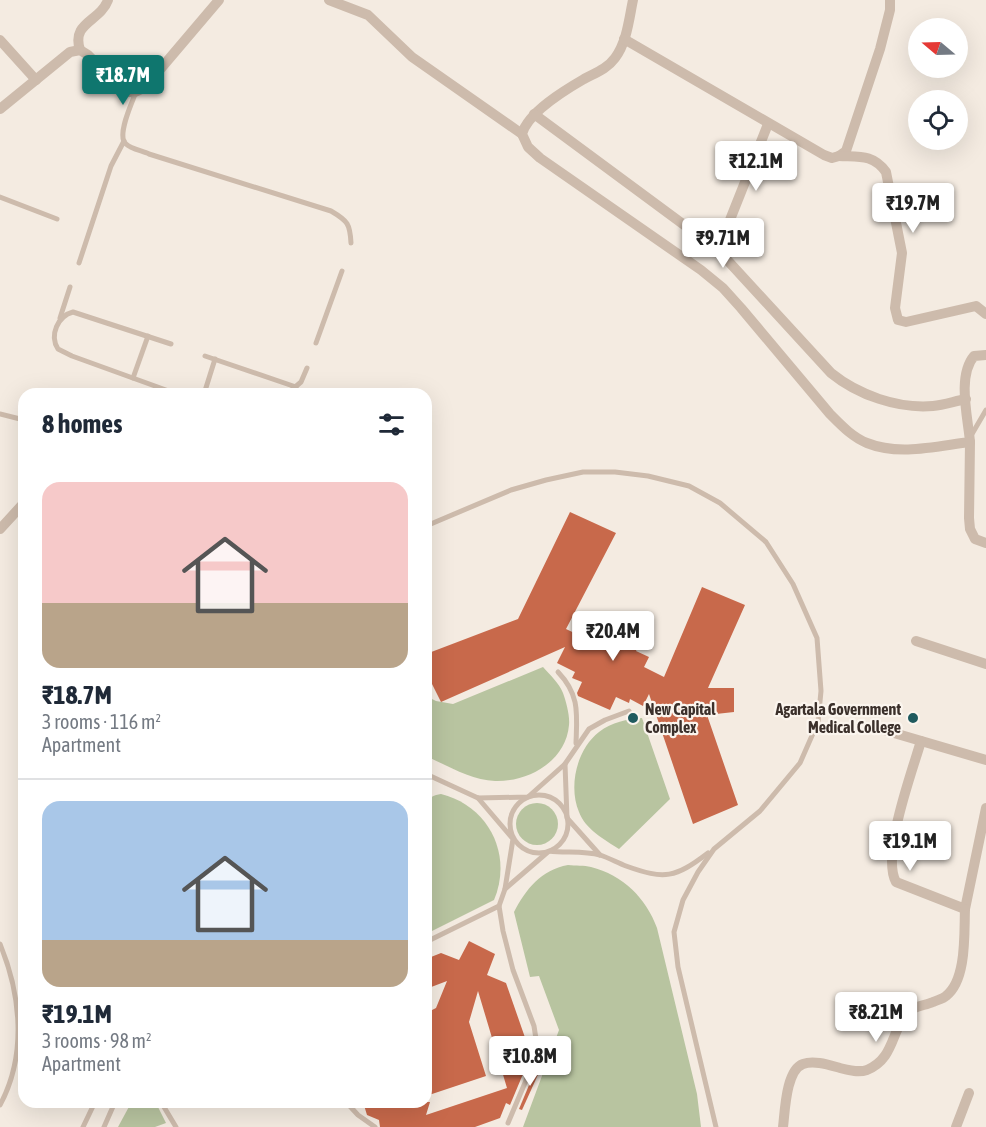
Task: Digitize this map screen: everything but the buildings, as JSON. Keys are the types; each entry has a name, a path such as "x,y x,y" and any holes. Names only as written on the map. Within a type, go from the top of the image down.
{"street":[{"path":"108,0 105,6 78,33 80,50 121,88 127,92 136,93 146,86 219,0"},
{"path":"329,0 368,15 412,57 522,134 528,147 540,158 701,270 723,288 830,414 865,443 882,448 927,448 970,440"},
{"path":"522,134 524,125 534,114 583,80 605,68 615,57 624,39 633,0"},
{"path":"624,39 768,124 832,158 846,151 880,49 888,19 890,0"},
{"path":"0,40 36,80"},
{"path":"0,109 70,52 80,50"},
{"path":"534,114 718,250 831,373 847,386 865,395 906,405 933,406 966,399"},
{"path":"718,250 768,124"},
{"path":"839,156 869,158 879,163 886,172 902,253 896,308 897,320 906,322 976,306 986,314"},
{"path":"986,355 974,356 966,370 966,399 970,440 970,529 975,539 986,543"},
{"path":"0,529 18,509"},
{"path":"916,641 986,664"},
{"path":"877,728 986,759"},
{"path":"921,741 895,832 891,860 892,876 896,882 965,909"},
{"path":"783,1127 788,1091 794,1071 802,1064 814,1062 863,1071 871,1068 886,1057 906,1013 912,1008 946,997 955,986 963,961 965,909 986,808"},
{"path":"956,1127 969,1093"}],"lane":[{"path":"136,93 123,130 126,145 332,211 350,226 351,243"},
{"path":"79,263 111,166 124,141"},
{"path":"0,197 57,219"},
{"path":"316,343 342,271"},
{"path":"70,287 54,340 58,349 160,388"},
{"path":"60,319 65,314 73,312 171,344"},
{"path":"133,378 148,336"},
{"path":"205,356 296,387 301,382 307,368"},
{"path":"206,388 215,359"},
{"path":"970,440 986,410"},
{"path":"0,414 18,418"},
{"path":"432,524 520,487 583,472 615,472 648,476 689,486 720,503 766,542 793,584 817,638 821,691 818,722 800,763 760,811 714,849 676,874 664,875 626,866 600,855 549,851 529,852 520,847 478,798 432,777"},
{"path":"558,672 569,683 577,706 576,745"},
{"path":"506,1126 538,1052 534,1026 505,941 499,906 506,889 513,839 510,819 513,810 520,802 565,764 589,729 629,711"},
{"path":"506,889 549,851 558,846 564,838 567,828 565,764"},
{"path":"478,798 548,796 557,801 564,809 567,818 600,855"},
{"path":"714,849 683,900 675,932 678,968 716,1127"},
{"path":"432,939 499,906"},
{"path":"0,944 14,986 18,1023"},
{"path":"0,1105 14,1071 18,1040"},
{"path":"82,1127 92,1108"},
{"path":"104,1127 112,1108"},
{"path":"165,1108 176,1127"},
{"path":"351,1108 375,1127"}],"green space":[{"path":"543,667 561,689 566,704 569,725 566,738 561,749 544,767 520,778 495,781 468,775 432,759 432,699 453,704"},
{"path":"642,718 670,799 619,849 596,834 582,818 576,802 575,780 580,758 591,739 609,726"},
{"path":"441,794 458,800 484,821 493,835 500,866 499,883 494,900 432,931 432,797"},
{"path":"537,803 552,809 558,824 552,839 537,845 522,839 516,824 522,809"},
{"path":"568,865 591,867 613,876 632,889 647,907 657,928 697,1094 701,1127 523,1127 559,1030 539,976 530,977 514,912 535,882 550,871"},
{"path":"128,1108 158,1108 166,1123 155,1127 118,1127"}],"place":[{"name":"New Capital Complex","path":"633,718"},
{"name":"Agartala Government Medical College","path":"913,718"}]}
